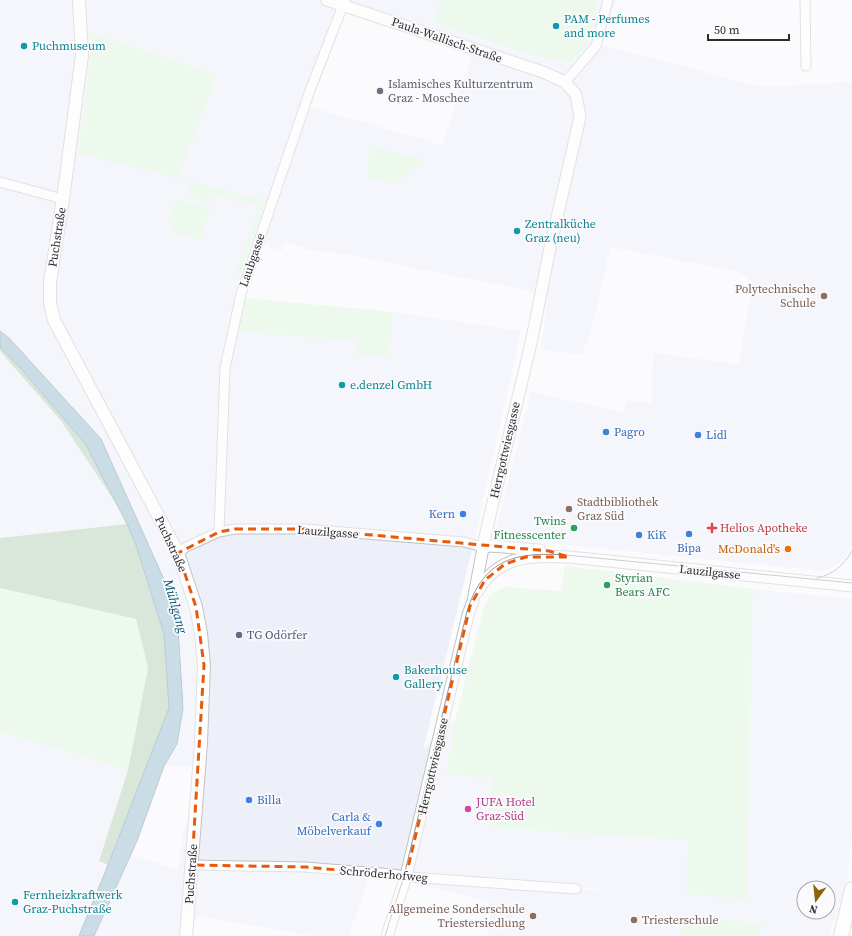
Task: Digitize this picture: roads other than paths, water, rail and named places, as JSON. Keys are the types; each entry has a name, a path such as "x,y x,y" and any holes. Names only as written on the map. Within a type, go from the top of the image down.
{"main road":[{"name":"Puchstraße","path":"79,0 82,55 63,199 50,282 50,304 54,320 178,554 196,607 201,633 204,665 201,743 186,936"},
{"path":"841,936 852,889"}],"street":[{"name":"Paula-Wallisch-Straße","path":"328,0 344,3 543,72 565,82"},
{"path":"565,82 596,46 608,0"},
{"path":"805,0 806,66"},
{"name":"Laubgasse","path":"219,532 225,368 241,294 309,93 344,3"},
{"name":"Herrgottwiesgasse","path":"387,936 406,876 466,622 473,600 483,547 531,343 550,248 580,117 576,95 565,82"},
{"name":"Puchstraße","path":"0,182 63,199"},
{"name":"Lauzilgasse","path":"178,554 186,547 219,532 235,529 305,529 464,542 483,547 490,546 548,551 569,557"},
{"path":"483,547 488,565 495,570"},
{"name":"Lauzilgasse","path":"473,600 485,580 495,570 505,564 526,557 545,556 569,557 852,586"},
{"name":"Schröderhofweg","path":"192,865 305,867 576,889"}],"water":[{"name":"Mühlgang","path":"0,331 9,338 101,439 170,593 178,628 183,708 177,744 164,766 137,841 94,936 79,936 169,708 164,634 136,545 127,524 86,445 23,371 0,347"}],"tram line":[{"path":"817,578 838,569 852,551"},
{"path":"385,936 404,876 467,611 474,593 483,579 493,569 504,562 517,557 548,554 852,583"}],"place":[{"name":"PAM - Perfumes and more","path":"556,26"},
{"name":"Puchmuseum","path":"24,46"},
{"name":"Islamisches Kulturzentrum Graz - Moschee","path":"380,91"},
{"name":"Zentralküche Graz (neu)","path":"517,231"},
{"name":"Polytechnische Schule","path":"824,296"},
{"name":"e.denzel GmbH","path":"342,385"},
{"name":"Pagro","path":"606,432"},
{"name":"Lidl","path":"698,435"},
{"name":"Stadtbibliothek Graz Süd","path":"569,509"},
{"name":"Kern","path":"463,514"},
{"name":"Twins Fitnesscenter","path":"574,528"},
{"name":"Helios Apotheke","path":"712,528"},
{"name":"Bipa","path":"689,534"},
{"name":"KiK","path":"639,535"},
{"name":"McDonald's","path":"788,549"},
{"name":"Styrian Bears AFC","path":"607,585"},
{"name":"TG Odörfer","path":"239,635"},
{"name":"Bakerhouse Gallery","path":"396,677"},
{"name":"Billa","path":"249,800"},
{"name":"JUFA Hotel Graz-Süd","path":"468,809"},
{"name":"Carla & Möbelverkauf","path":"379,824"},
{"name":"Fernheizkraftwerk Graz-Puchstraße","path":"15,902"},
{"name":"Allgemeine Sonderschule Triestersiedlung","path":"533,916"},
{"name":"Triesterschule","path":"634,920"}]}
